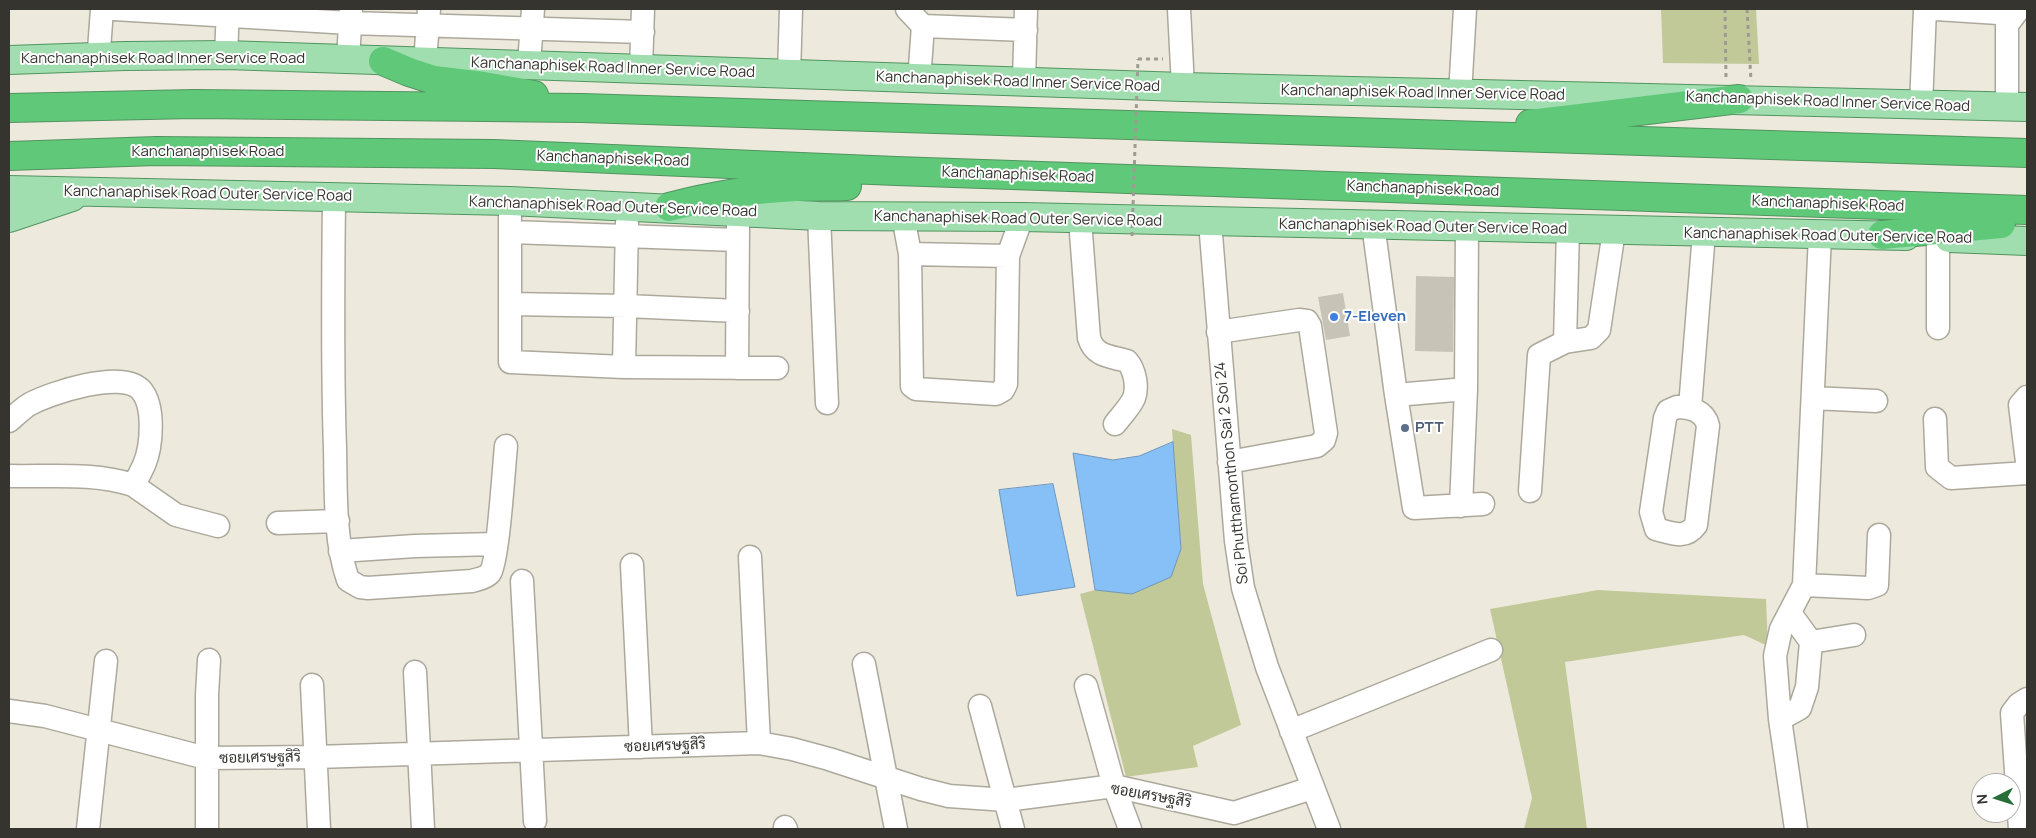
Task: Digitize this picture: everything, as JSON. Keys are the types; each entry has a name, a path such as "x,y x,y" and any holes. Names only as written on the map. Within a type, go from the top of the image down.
{"highway":[{"path":"382,61 434,80 508,89 582,108"},
{"path":"1439,135 1739,99"},
{"path":"9,108 213,104 582,108 2027,153"},
{"name":"Kanchanaphisek Road","path":"9,156 156,151 494,154 896,171 2027,210"},
{"path":"669,208 702,198 745,191 797,187 854,186 896,171"},
{"path":"1882,235 2027,222"}],"main road":[{"path":"9,42 72,46 112,53"},
{"name":"Kanchanaphisek Road Inner Service Road","path":"9,60 112,53 529,64 919,80 1024,81 1183,87 2017,107"},
{"name":"Kanchanaphisek Road Outer Service Road","path":"9,190 510,201 819,216 1022,217 1080,220 1882,235 2027,240"},
{"path":"9,218 90,191"}],"street":[{"path":"102,9 112,53"},
{"path":"114,9 533,19 643,32"},
{"path":"641,69 643,9"},
{"path":"789,74 791,9"},
{"path":"907,9 923,26 919,80"},
{"path":"1179,9 1183,87"},
{"path":"1460,94 1465,9"},
{"path":"1922,105 1925,9"},
{"path":"1936,9 2016,11"},
{"path":"2016,11 2007,24 2017,107"},
{"path":"226,56 228,13"},
{"path":"348,59 350,16"},
{"path":"425,62 429,18"},
{"path":"529,64 533,19"},
{"path":"923,26 1026,20 1024,81"},
{"path":"334,198 333,405 340,551 348,580 360,587 368,588 479,579 490,573 494,564 506,446"},
{"path":"510,201 510,362 777,368"},
{"path":"624,366 628,206"},
{"path":"737,368 738,212"},
{"path":"819,216 827,403"},
{"path":"903,216 910,254 912,386 916,389 996,394 1003,390 1006,384 1008,256 1022,217"},
{"path":"1080,220 1092,346 1098,352 1127,361 1134,372 1134,399 1116,424"},
{"name":"Soi Phutthamonthon Sai 2 Soi 24","path":"1210,222 1236,540 1243,588 1267,667 1329,829"},
{"path":"1373,224 1396,395 1414,508 1472,505 1466,389 1467,226"},
{"path":"1565,342 1568,230"},
{"path":"1530,491 1539,354 1565,342 1591,338 1599,330 1614,231"},
{"path":"510,232 737,240"},
{"path":"1690,407 1704,233"},
{"path":"1796,829 1780,719 1775,656 1781,629 1804,585 1820,235"},
{"path":"1938,238 1938,328"},
{"path":"910,254 1008,256"},
{"path":"510,304 626,306 738,311"},
{"path":"1218,332 1299,320 1307,321 1310,326 1326,433 1324,440 1317,446 1229,462"},
{"path":"9,421 29,405 67,389 116,382 127,383 140,389 148,403 150,445 144,464 133,485"},
{"path":"1396,395 1466,389"},
{"path":"2027,397 2020,405 2027,462"},
{"path":"1813,398 1876,401"},
{"path":"1677,407 1690,407 1703,415 1708,426 1696,525 1691,532 1682,535 1656,528 1650,512 1664,418 1668,411 1677,407"},
{"path":"1935,419 1937,468 1951,478 2027,473"},
{"path":"9,476 118,480 133,485 176,515 218,526"},
{"path":"278,523 338,520"},
{"path":"1804,585 1868,588 1877,585 1879,535"},
{"path":"340,551 415,546 496,544"},
{"path":"750,557 759,743"},
{"path":"632,565 641,747"},
{"path":"522,581 535,822"},
{"path":"1780,719 1800,708 1807,687 1811,642 1790,614"},
{"path":"1811,642 1854,635"},
{"path":"1291,731 1491,650"},
{"path":"207,829 206,758 209,660"},
{"path":"88,829 106,662"},
{"path":"864,664 896,829"},
{"path":"414,672 423,829"},
{"path":"312,684 319,829"},
{"path":"1086,686 1114,786 1130,829"},
{"path":"2020,829 2012,713 2019,704 2027,699"},
{"path":"980,706 1013,829"},
{"name":"ซอยเศรษฐสิริ","path":"9,711 45,716 206,758 316,757 759,743 792,749 829,759 949,796 1006,800 1114,786 1234,812 1312,788"}],"path":[{"path":"1725,9 1739,99"},
{"path":"1739,99 1747,9"},
{"path":"1132,236 1138,60 1167,59"}],"green space":[{"path":"1661,9 1756,9 1759,64 1663,63"},
{"path":"1172,429 1191,435 1203,584 1241,725 1193,746 1198,767 1126,777 1080,594 1095,590 1132,594 1181,549"},
{"path":"1598,590 1766,599 1768,646 1744,635 1565,662 1587,829 1524,829 1532,798 1490,609"}],"water":[{"path":"1173,442 1181,549 1171,577 1132,594 1095,590 1073,453 1113,460 1139,456"},
{"path":"1053,484 1075,587 1017,596 999,490"}],"building":[{"path":"1416,276 1454,277 1453,352 1415,351"},
{"name":"7-Eleven","path":"1343,293 1350,336 1326,340 1318,297"}],"place":[{"name":"7-Eleven","path":"1334,317"},
{"name":"PTT","path":"1405,428"}]}
